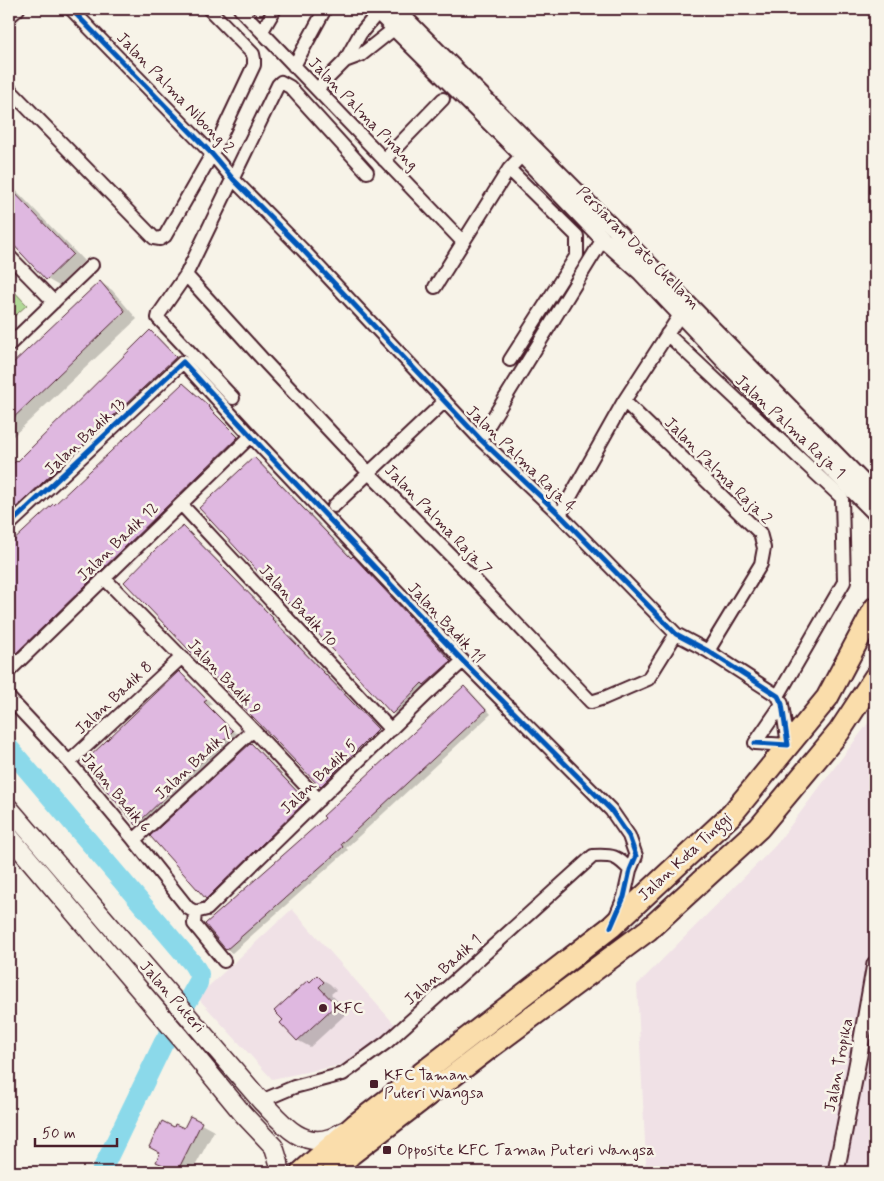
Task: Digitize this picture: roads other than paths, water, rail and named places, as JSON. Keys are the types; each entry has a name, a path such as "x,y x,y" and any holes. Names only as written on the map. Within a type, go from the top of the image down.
{"highway":[{"name":"Jalan Kota Tinggi","path":"302,1172 355,1125 611,927 732,814 827,698 875,608"},
{"name":"Jalan Kota Tinggi","path":"333,1172 366,1142 648,930 759,828 839,732 875,677"}],"main road":[{"name":"Jalan Puteri","path":"9,808 261,1101 289,1130 300,1137 316,1141 330,1138 355,1125"},
{"path":"12,840 29,831"},
{"name":"Jalan Puteri","path":"12,840 243,1114 274,1147 280,1172"}],"street":[{"path":"9,17 18,9"},
{"name":"Jalan Palma Nibong 2","path":"71,9 212,154 232,179"},
{"path":"9,89 154,238 160,239 165,236 212,154 254,65 253,54 209,9"},
{"name":"Jalan Palma Pinang","path":"240,9 464,242"},
{"path":"262,31 275,9"},
{"path":"294,66 325,9"},
{"path":"317,89 345,61 360,34 378,10"},
{"name":"Persiaran Dato Chellam","path":"378,10 399,18 684,309 875,494"},
{"path":"345,61 361,55 399,18"},
{"name":"Persiaran Dato Chellam","path":"399,18 522,155 603,239 684,309 736,373 875,513"},
{"path":"234,398 158,318 186,275 281,82 290,87 367,172"},
{"path":"384,160 443,99"},
{"path":"435,287 509,169 522,155"},
{"path":"509,169 577,236 577,255 510,360"},
{"name":"Jalan Palma Raja 4","path":"232,179 302,249 480,439 560,515 676,634 708,651 780,700"},
{"path":"480,439 603,239"},
{"path":"9,256 54,302"},
{"path":"9,345 92,265"},
{"name":"Jalan Palma Raja 7","path":"186,275 266,364 369,473 471,576 591,702 648,679 676,634"},
{"path":"560,515 624,401 684,309"},
{"name":"Jalan Palma Raja 1","path":"667,334 842,498 844,582 755,743 788,745"},
{"name":"Jalan Badik 11","path":"178,366 183,362 464,661 611,810 629,836 636,856 630,870 624,897 611,927"},
{"name":"Jalan Badik 13","path":"9,525 178,366"},
{"path":"334,506 444,401"},
{"name":"Jalan Palma Raja 2","path":"624,401 760,533 764,548 760,564 708,651"},
{"name":"Jalan Badik 12","path":"9,671 251,436"},
{"name":"Jalan Badik 10","path":"181,504 391,730"},
{"name":"Jalan Badik 9","path":"104,578 319,800"},
{"name":"Jalan Badik 8","path":"69,762 182,657"},
{"name":"Jalan Badik 5","path":"196,912 207,909 427,694 464,661"},
{"name":"Jalan Badik 6","path":"9,698 69,762 188,908 196,912"},
{"path":"780,700 788,745"},
{"name":"Jalan Badik 7","path":"134,840 253,730"},
{"name":"Jalan Badik 1","path":"261,1101 294,1087 343,1074 362,1062 387,1042 593,856 609,855 620,859 630,870"},
{"path":"196,912 194,924 224,961"},
{"name":"Jalan Tropika","path":"836,1172 875,964"}],"waterway":[{"path":"9,748 193,964 199,974 198,983 163,1044 101,1172"}],"place":[{"name":"KFC","path":"323,1008"},
{"name":"KFC Taman Puteri Wangsa","path":"374,1084"},
{"name":"Opposite KFC Taman Puteri Wangsa","path":"387,1150"}]}
